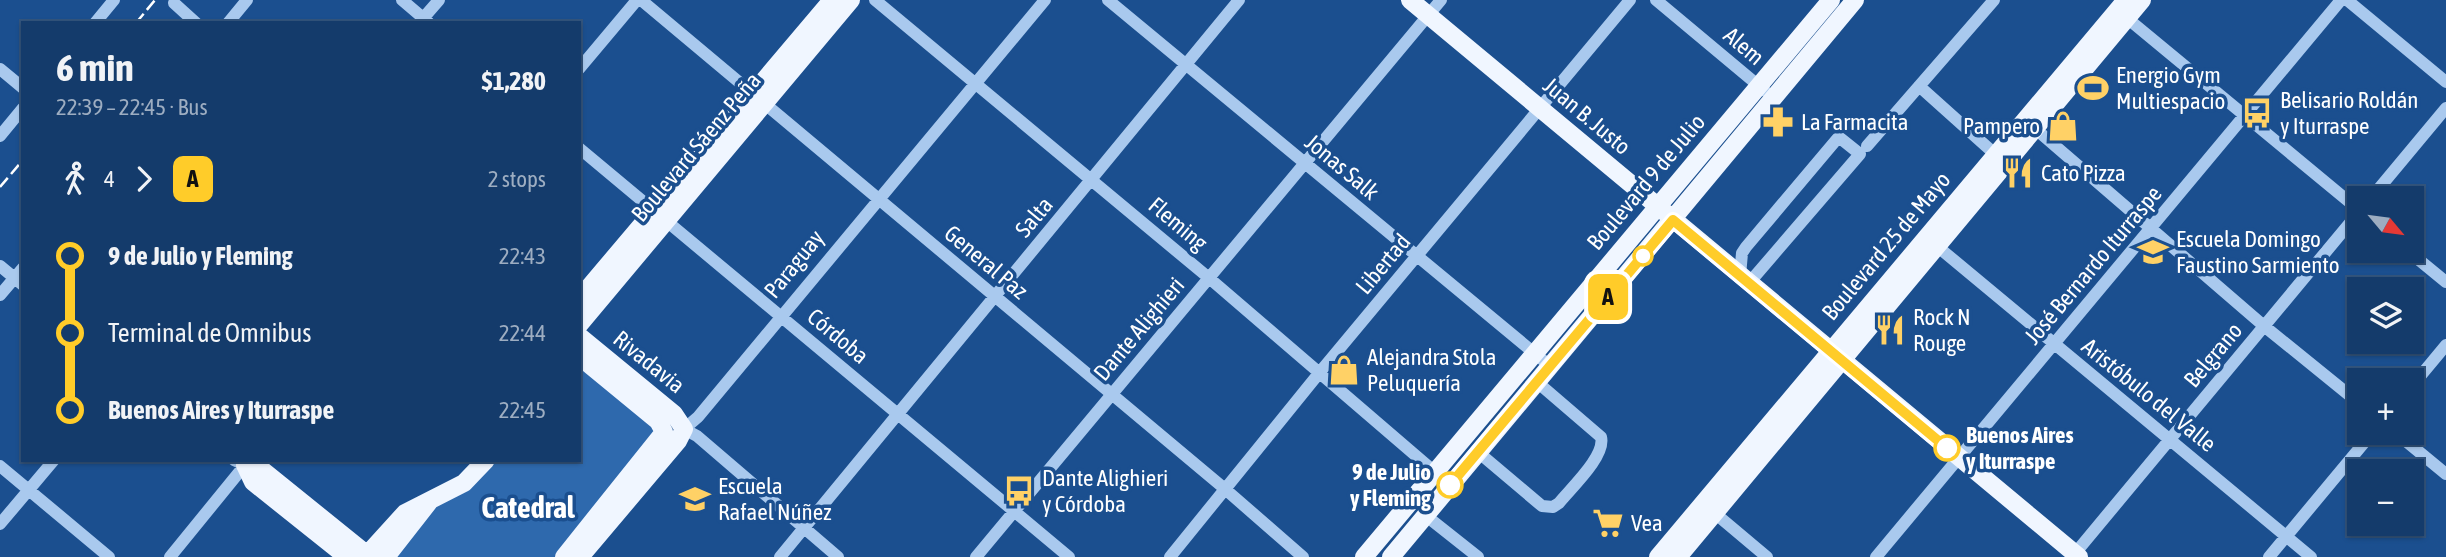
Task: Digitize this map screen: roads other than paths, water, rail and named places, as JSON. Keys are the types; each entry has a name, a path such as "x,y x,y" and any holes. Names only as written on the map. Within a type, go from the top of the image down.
{"main road":[{"name":"Boulevard Sáenz Peña","path":"581,322 661,216 758,99 832,0"},
{"name":"Boulevard Sáenz Peña","path":"758,99 851,0"},
{"name":"Juan B. Justo","path":"1410,0 2075,556"},
{"name":"Boulevard 9 de Julio","path":"1364,557 1831,0"},
{"name":"Boulevard 9 de Julio","path":"1391,557 1855,0"},
{"name":"Boulevard 25 de Mayo","path":"1658,557 1708,508 1774,431 2123,10 2142,0"},
{"name":"Boulevard 25 de Mayo","path":"1932,243 1996,155 2030,125"},
{"name":"Boulevard Sáenz Peña","path":"581,297 661,216"},
{"name":"Rivadavia","path":"581,338 674,414 684,429 664,432 658,421 581,358"},
{"name":"Paraguay","path":"578,553 678,441 684,429"},
{"name":"Paraguay","path":"578,553 664,432"},
{"path":"243,462 261,468 368,556 405,513 464,483 484,462"},
{"path":"243,462 253,482 347,557"},
{"path":"386,557 430,499"},
{"name":"Boulevard 25 de Mayo","path":"1678,557 1708,508"}],"street":[{"path":"96,21 114,0"},
{"path":"230,21 247,0"},
{"path":"402,0 424,21 439,0"},
{"path":"581,67 639,0"},
{"name":"General Paz","path":"639,0 1112,394 1303,557"},
{"name":"Fleming","path":"875,0 1209,278 1450,485"},
{"name":"Paraguay","path":"684,429 698,417 1045,0"},
{"name":"Jonas Salk","path":"1108,0 1550,366"},
{"name":"Salta","path":"780,557 1239,0"},
{"name":"Dante Alighieri","path":"976,557 1441,0"},
{"name":"Libertad","path":"1170,557 1320,372 1630,0"},
{"name":"Alem","path":"1656,0 1773,98"},
{"path":"1744,279 1863,150 1994,0"},
{"name":"José Bernardo Iturraspe","path":"1877,557 2341,0"},
{"path":"2347,0 2446,82"},
{"path":"174,4 194,21"},
{"path":"2123,10 2347,201"},
{"path":"0,69 21,86"},
{"path":"1919,86 1996,155"},
{"path":"2381,186 2446,108"},
{"path":"0,136 21,110"},
{"path":"2030,125 2264,326 2347,393"},
{"path":"1744,279 1742,253 1837,139 1863,150"},
{"name":"Córdoba","path":"581,150 1069,557"},
{"name":"Belgrano","path":"2075,556 2347,226"},
{"name":"Aristóbulo del Valle","path":"1932,243 2311,557"},
{"path":"2423,263 2446,282"},
{"path":"0,266 20,277 0,295"},
{"path":"2424,372 2446,345"},
{"path":"1478,452 1542,506 1553,507 1559,503 1603,447 1601,438 1537,382"},
{"name":"Rivadavia","path":"684,429 697,436 838,557"},
{"path":"2269,557 2362,445"},
{"path":"2411,445 2446,474"},
{"path":"0,524 52,462"},
{"path":"170,557 243,462"},
{"path":"0,466 109,557"},
{"path":"1708,508 1766,557"},
{"path":"1425,515 1478,557"}],"railway":[{"path":"138,21 155,0"},
{"path":"0,187 21,162"}],"place":[{"name":"Energio Gym Multiespacio","path":"2093,88"},
{"name":"Belisario Roldán y Iturraspe","path":"2257,113"},
{"name":"La Farmacita","path":"1778,122"},
{"name":"Pampero","path":"2063,126"},
{"name":"Cato Pizza","path":"2018,173"},
{"name":"Escuela Domingo Faustino Sarmiento","path":"2153,252"},
{"name":"Rock N Rouge","path":"1890,330"},
{"name":"Alejandra Stola Peluquería","path":"1344,370"},
{"name":"Buenos Aires y Iturraspe","path":"1947,448"},
{"name":"9 de Julio y Fleming","path":"1450,485"},
{"name":"Dante Alighieri y Córdoba","path":"1019,491"},
{"name":"Escuela Rafael Núñez","path":"695,499"},
{"name":"Vea","path":"1608,523"}],"district":[{"name":"Catedral","path":"528,507"}]}
